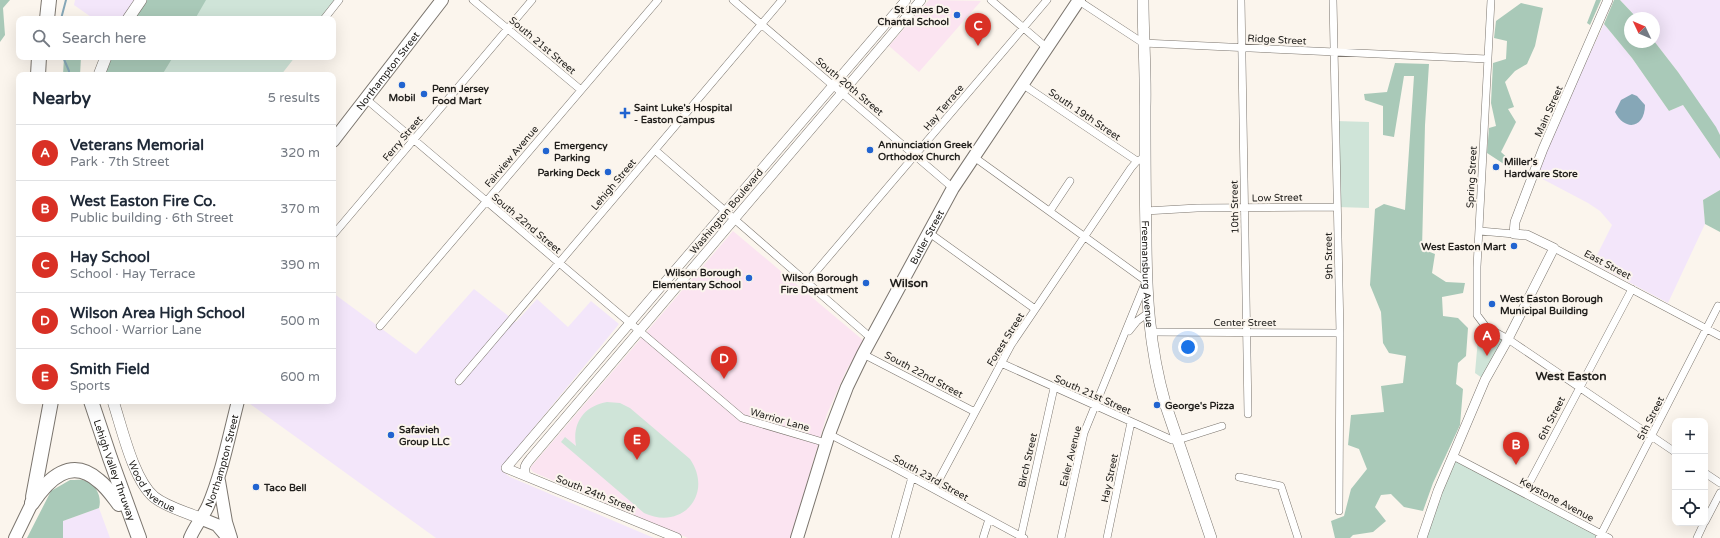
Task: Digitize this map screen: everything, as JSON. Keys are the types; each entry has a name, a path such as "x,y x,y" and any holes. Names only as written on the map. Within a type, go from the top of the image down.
{"highway":[{"path":"41,16 42,0"},
{"path":"47,16 49,0"},
{"path":"38,60 38,72"},
{"path":"45,60 45,72"},
{"path":"32,503 50,404"},
{"name":"Lehigh Valley Thruway","path":"84,404 131,538"},
{"name":"Lehigh Valley Thruway","path":"92,404 139,538"},
{"path":"32,503 43,487 53,477 60,473 73,471 83,472 95,477 119,504"}],"main road":[{"path":"130,16 141,0"},
{"name":"Northampton Street","path":"336,136 442,0"},
{"name":"Butler Street","path":"797,538 827,438 847,387 871,338 953,188 1079,0"},
{"name":"Freemansburg Avenue","path":"1142,0 1145,105 1141,160 1145,211 1146,281 1150,332 1159,383 1211,538"},
{"path":"100,72 105,60"},
{"name":"Wood Avenue","path":"114,404 134,464 145,486 154,497 164,503 217,525 230,538"},
{"name":"Northampton Street","path":"190,538 195,527 202,519 212,496 237,404"},
{"path":"218,476 230,538"},
{"path":"16,538 32,503"},
{"name":"Northampton Street","path":"198,538 202,530 202,519"}],"street":[{"path":"326,16 339,0"},
{"name":"South 21st Street","path":"473,0 581,90"},
{"name":"Ferry Street","path":"336,231 532,0"},
{"name":"Fairview Avenue","path":"380,326 658,0"},
{"name":"South 20th Street","path":"733,0 953,188"},
{"name":"Lehigh Street","path":"459,381 782,0"},
{"name":"Washington Boulevard","path":"506,468 906,0"},
{"name":"Washington Boulevard","path":"526,476 524,466 921,0"},
{"path":"991,0 1047,48"},
{"name":"Hay Terrace","path":"807,282 1047,0"},
{"path":"1079,0 1143,43"},
{"name":"10th Street","path":"1241,0 1248,414"},
{"name":"9th Street","path":"1333,0 1340,333 1339,511"},
{"name":"Spring Street","path":"1491,0 1477,279 1477,315 1486,327 1508,339"},
{"name":"Main Street","path":"1514,234 1515,222 1543,148 1608,0"},
{"name":"Ridge Street","path":"1143,43 1241,46 1487,59"},
{"name":"South 19th Street","path":"1022,84 1141,160"},
{"name":"South 22nd Street","path":"366,98 639,331"},
{"path":"655,150 871,338"},
{"path":"974,157 1115,257 1146,281"},
{"name":"Forest Street","path":"934,489 1011,345 1105,206 1141,160"},
{"path":"1050,211 1070,181"},
{"name":"Low Street","path":"1145,211 1197,208 1337,207"},
{"name":"East Street","path":"1480,231 1527,235 1720,336"},
{"path":"928,232 1035,309"},
{"path":"1422,538 1438,491 1485,380 1508,339 1554,248"},
{"name":"Ealer Avenue","path":"1062,538 1084,433 1146,281"},
{"name":"6th Street","path":"1524,493 1578,388 1632,289"},
{"name":"5th Street","path":"1600,536 1718,306"},
{"name":"Ealer Avenue","path":"1124,338 1137,321 1148,313"},
{"name":"Warrior Lane","path":"639,331 742,418 827,438"},
{"name":"Center Street","path":"1150,332 1340,333"},
{"path":"1508,339 1578,388 1672,450"},
{"name":"South 22nd Street","path":"863,354 975,412"},
{"name":"South 21st Street","path":"1001,363 1172,440 1178,440"},
{"name":"Birch Street","path":"1022,537 1054,388"},
{"name":"Hay Street","path":"1106,538 1131,422"},
{"path":"1178,440 1222,426"},
{"name":"South 23rd Street","path":"827,438 912,477 1022,537"},
{"name":"Keystone Avenue","path":"1453,456 1524,493 1600,536 1609,538"},
{"name":"South 24th Street","path":"506,468 677,538"},
{"path":"1708,475 1720,483"},
{"path":"895,538 912,477"},
{"path":"1239,477 1281,486 1298,538"},
{"path":"1708,516 1720,493"},
{"path":"983,538 989,519"},
{"path":"1697,538 1703,526"}],"shaded area":[{"path":"75,0 136,0 124,16 90,16 74,5"},
{"path":"929,0 981,1 919,72 889,46"},
{"path":"1620,0 1720,0 1720,135 1678,72 1659,48 1660,12 1631,12"},
{"path":"1604,24 1632,58 1669,111 1683,105 1720,159 1720,190 1703,200 1705,224 1668,303 1593,263 1612,225 1600,211 1588,203 1533,174"},
{"path":"733,231 864,341 846,371 827,414 791,538 688,538 533,472 530,468"},
{"path":"474,289 516,322 537,299 568,327 591,301 619,324 503,465 502,471 510,477 654,538 436,538 250,404 336,404 336,295 416,354"},
{"path":"99,508 110,538 63,538 63,521"}],"green space":[{"path":"0,0 10,0 3,8 5,35 0,42"},
{"path":"145,0 339,0 326,16 135,16"},
{"path":"145,0 206,0 197,16 135,16"},
{"path":"1596,0 1601,0 1590,25 1587,23"},
{"path":"1614,0 1620,0 1631,12 1624,12 1624,48 1659,48 1716,127 1720,135 1720,159 1683,105 1669,111 1632,58 1604,24"},
{"path":"1521,3 1543,8 1535,46 1527,64 1515,71 1505,82 1514,107 1508,109 1516,122 1501,152 1512,162 1510,168 1487,153 1489,128 1496,126 1491,103 1493,63 1506,59 1507,41 1494,38 1496,21"},
{"path":"64,60 81,60 80,72 63,72"},
{"path":"109,60 293,60 283,72 104,72"},
{"path":"109,60 171,60 164,72 104,72"},
{"path":"1395,63 1429,64 1425,125 1422,249 1435,254 1432,273 1446,282 1465,283 1463,293 1442,297 1443,316 1458,318 1468,328 1466,356 1458,363 1456,384 1463,389 1460,425 1433,483 1423,511 1404,507 1391,494 1381,495 1375,507 1386,521 1373,532 1353,535 1350,538 1335,538 1331,521 1344,516 1351,489 1367,469 1359,449 1348,445 1351,415 1384,412 1381,386 1403,383 1406,356 1389,353 1383,343 1381,312 1370,285 1375,209 1384,204 1405,210 1414,76 1404,76 1394,137 1383,135 1383,106 1365,100 1364,94 1387,92"},
{"path":"1336,121 1369,122 1369,208 1337,207"},
{"path":"1720,190 1720,232 1705,224 1703,200"},
{"path":"1479,327 1508,339 1485,380 1475,373"},
{"path":"607,402 620,403 630,408 690,459 696,472 698,485 696,496 690,506 682,513 671,517 658,517 644,513 561,442 565,437 576,446 576,430 581,417 592,407"},
{"path":"1453,456 1601,534 1599,538 1423,538"},
{"path":"70,480 84,480 90,483 98,492 100,500 99,508 63,521 63,538 27,538 51,491"}],"water":[{"path":"1632,94 1637,96 1645,105 1642,119 1634,125 1629,125 1624,123 1615,112 1621,100"}],"waterway":[{"path":"62,16 66,0"},
{"path":"64,60 69,72"}],"place":[{"name":"St Janes De Chantal School","path":"957,15"},
{"name":"Hay School","path":"978,46"},
{"name":"Mobil","path":"402,85"},
{"name":"Penn Jersey Food Mart","path":"424,94"},
{"name":"Saint Luke's Hospital - Easton Campus","path":"625,113"},
{"name":"Annunciation Greek Orthodox Church","path":"870,150"},
{"name":"Emergency Parking","path":"546,151"},
{"name":"Miller's Hardware Store","path":"1496,167"},
{"name":"Parking Deck","path":"608,172"},
{"name":"West Easton Mart","path":"1514,246"},
{"name":"Wilson Borough Elementary School","path":"749,278"},
{"name":"Wilson Borough Fire Department","path":"866,283"},
{"name":"West Easton Borough Municipal Building","path":"1492,304"},
{"name":"Veterans Memorial","path":"1487,356"},
{"name":"Wilson Area High School","path":"724,379"},
{"name":"George's Pizza","path":"1157,405"},
{"name":"Safavieh Group LLC","path":"391,435"},
{"name":"Smith Field","path":"637,460"},
{"name":"West Easton Fire Co.","path":"1516,465"},
{"name":"Taco Bell","path":"256,487"}],"district":[{"name":"Wilson","path":"909,283"},
{"name":"West Easton","path":"1571,376"}]}
